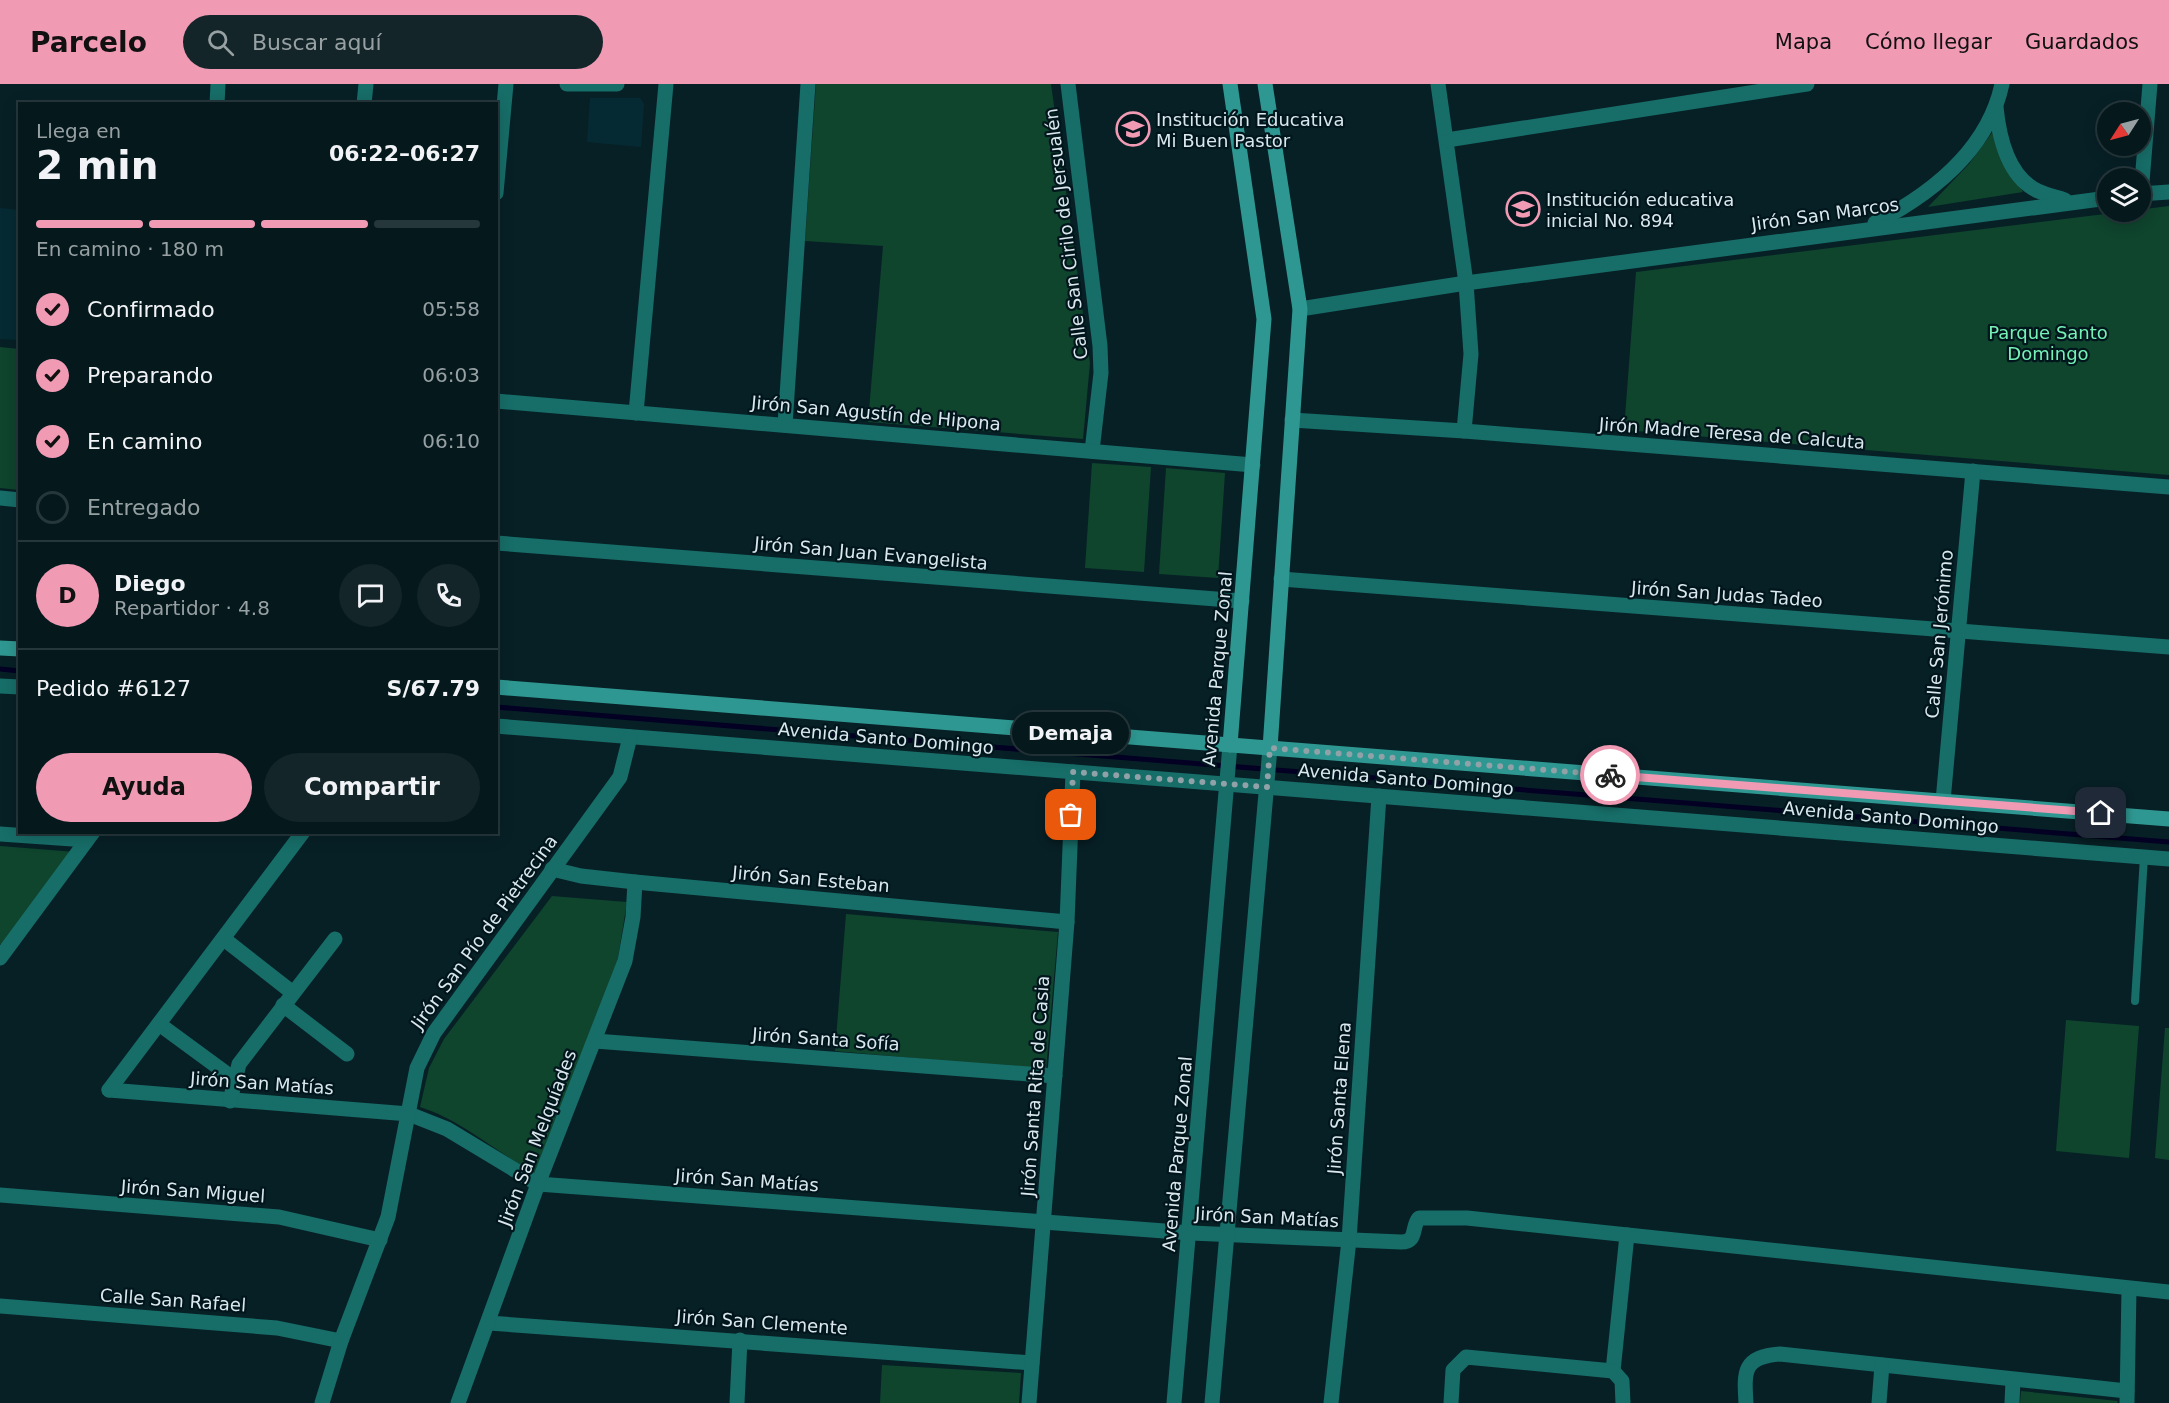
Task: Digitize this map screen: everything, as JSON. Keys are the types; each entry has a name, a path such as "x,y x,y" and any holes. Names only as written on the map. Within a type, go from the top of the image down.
{"main road":[{"name":"Avenida Parque Zonal","path":"1230,84 1264,319 1230,745"},
{"path":"1265,84 1300,309 1270,748"},
{"path":"0,648 18,649"},
{"name":"Avenida Santo Domingo","path":"498,687 2169,819"}],"street":[{"path":"217,102 218,84"},
{"path":"364,102 366,84"},
{"path":"498,171 506,84"},
{"path":"567,84 617,84"},
{"path":"636,413 666,84"},
{"path":"785,425 808,84"},
{"name":"Calle San Cirilo de Jersualén","path":"1068,84 1100,346 1101,373 1092,451"},
{"path":"1438,84 1466,283 1471,354 1464,431"},
{"path":"1447,140 1807,84"},
{"path":"1865,228 1913,202 1947,176 1974,146 1996,107 2002,84"},
{"path":"2143,168 2150,84"},
{"path":"1996,107 1998,129 2005,152 2020,176 2036,191 2071,202"},
{"path":"2151,193 2169,192"},
{"name":"Jirón San Marcos","path":"1300,309 1466,283 1865,228 2097,199"},
{"name":"Jirón San Agustín de Hipona","path":"498,401 1252,465"},
{"name":"Jirón Madre Teresa de Calcuta","path":"1292,420 1464,431 2169,487"},
{"name":"Calle San Jerónimo","path":"1943,801 1973,471"},
{"path":"0,498 18,500"},
{"name":"Jirón San Juan Evangelista","path":"498,543 1242,601"},
{"name":"Jirón San Judas Tadeo","path":"1281,579 2169,647"},
{"path":"0,686 18,687"},
{"name":"Avenida Santo Domingo","path":"498,726 2169,859"},
{"name":"Jirón San Pío de Pietrecina","path":"322,1403 341,1341 380,1240 393,1198 417,1068 434,1033 620,777 630,737"},
{"name":"Avenida Parque Zonal","path":"1174,1403 1191,1233 1230,745"},
{"path":"1212,1403 1229,1234 1270,748"},
{"name":"Jirón Santa Rita de Casia","path":"1029,1403 1067,922 1073,772"},
{"name":"Jirón Santa Elena","path":"1331,1403 1349,1240 1379,796"},
{"path":"0,834 90,836"},
{"path":"234,1079 159,1024 302,834"},
{"path":"2,953 90,836"},
{"name":"Jirón San Esteban","path":"552,869 581,876 635,882 1067,922"},
{"name":"Jirón San Melquíades","path":"458,1403 489,1323 537,1184 625,962 633,917 635,882"},
{"path":"224,939 293,993"},
{"path":"230,1101 239,1064 335,939"},
{"path":"283,1005 346,1054"},
{"name":"Jirón San Matías","path":"159,1024 109,1090 409,1114 447,1129 537,1184 1191,1233 1401,1242 1410,1240 1413,1236 1419,1218 1435,1217 1467,1218 1627,1235"},
{"name":"Jirón Santa Sofía","path":"595,1041 1055,1076"},
{"name":"Jirón San Miguel","path":"0,1195 279,1217 380,1240"},
{"path":"1623,1403 1622,1382 1613,1371 1627,1235 2169,1292"},
{"path":"1746,1403 1744,1375 1750,1364 1762,1355 1780,1353 2013,1380 2127,1397 2129,1289"},
{"name":"Calle San Rafael","path":"0,1306 266,1327 341,1341"},
{"name":"Jirón San Clemente","path":"489,1323 1032,1363"},
{"path":"737,1403 740,1340"},
{"path":"1450,1403 1453,1370 1466,1357 1613,1371"},
{"path":"1879,1403 1882,1365"},
{"path":"2012,1403 2013,1380"}],"lane":[{"path":"2135,1001 2144,857"}],"shaded area":[{"path":"590,98 640,98 644,104 641,147 587,142"},
{"path":"0,208 18,210 18,340 0,339"}],"green space":[{"path":"816,84 1051,84 1090,363 1083,439 868,422 883,246 805,241"},
{"path":"1994,130 1999,153 2023,192 1928,207 1969,164"},
{"name":"Parque Santo Domingo","path":"2169,206 2169,475 1624,430 1636,272 2097,215 2097,222 2151,222 2151,208"},
{"path":"0,347 18,349 18,490 0,488"},
{"path":"1092,463 1151,467 1144,572 1085,568"},
{"path":"1166,468 1225,473 1218,578 1159,574"},
{"path":"0,846 76,852 11,944 0,944"},
{"path":"552,896 627,902 616,970 537,1174 451,1120 420,1107 429,1068 444,1039"},
{"path":"846,914 1058,932 1046,1070 835,1051"},
{"path":"2066,1020 2139,1026 2129,1158 2056,1151"},
{"path":"2165,1028 2169,1028 2169,1160 2155,1158"},
{"path":"882,1365 1021,1373 1019,1403 880,1403"},
{"path":"2021,1391 2118,1401 2117,1403 2020,1403"}],"waterway":[{"path":"0,669 18,671"},
{"path":"498,707 2169,842"}],"way so far":[{"path":"1071,815 1073,772 1267,787 1270,748 1610,775"}],"place":[{"name":"Institución Educativa Mi Buen Pastor","path":"1133,129"},
{"name":"Institución educativa inicial No. 894","path":"1523,209"},
{"name":"Demaja","path":"1071,815"}],"route":[{"path":"1610,775 2101,813"}]}
